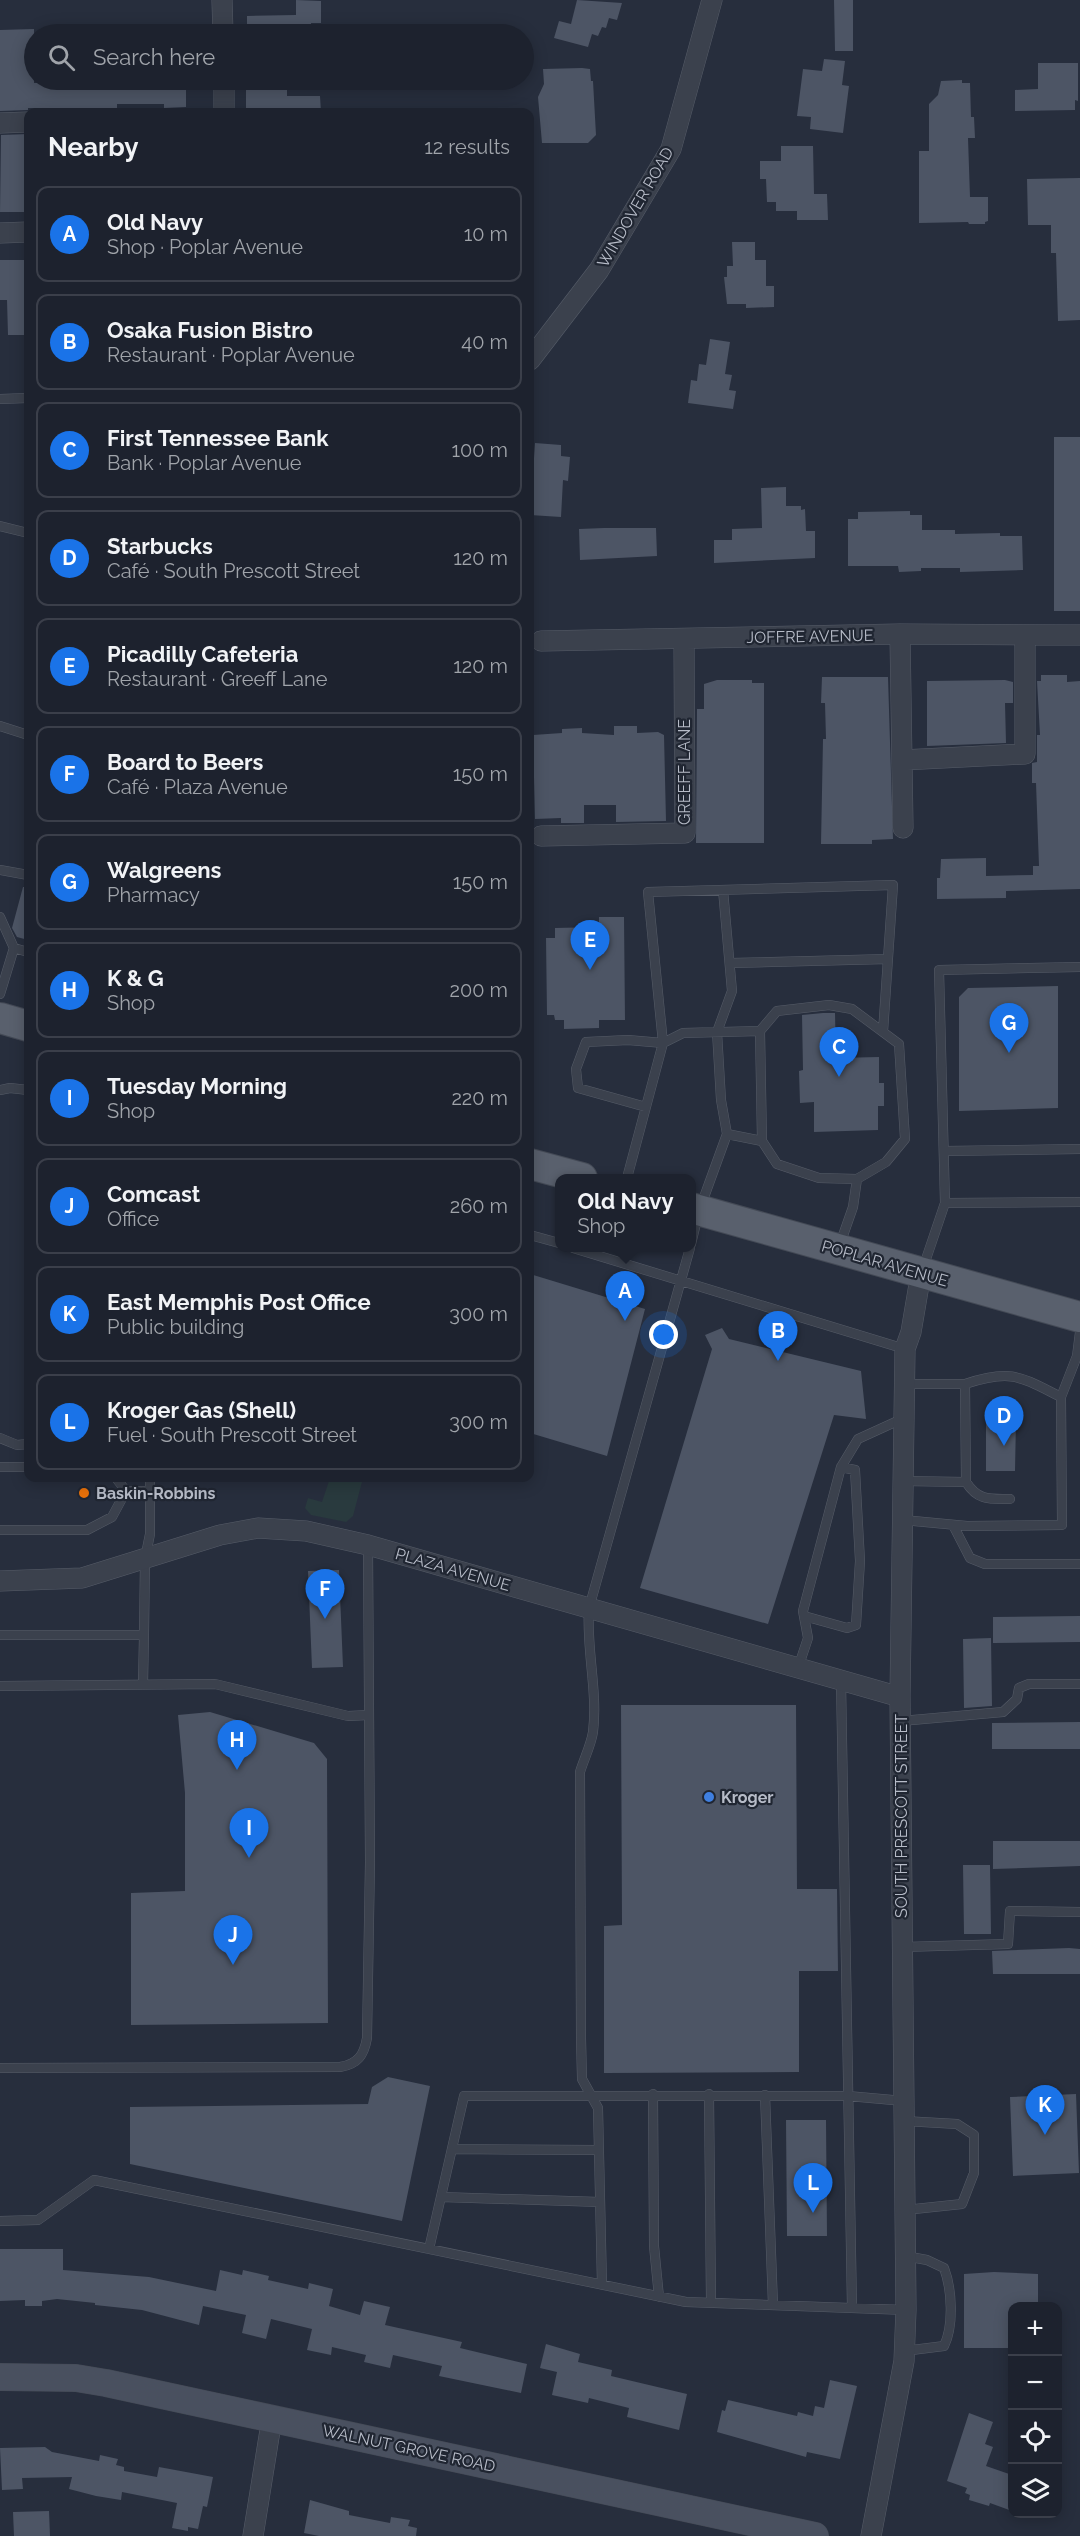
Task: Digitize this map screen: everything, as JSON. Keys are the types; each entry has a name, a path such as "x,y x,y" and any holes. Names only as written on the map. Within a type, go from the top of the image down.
{"main road":[{"path":"0,1018 24,1025"},
{"path":"534,1165 565,1174"},
{"name":"POPLAR AVENUE","path":"696,1210 1080,1317"},
{"name":"WALNUT GROVE ROAD","path":"0,2377 66,2378 106,2383 815,2536"}],"street":[{"path":"222,0 223,24"},
{"name":"WINDOVER ROAD","path":"534,355 599,270 670,150 712,0"},
{"path":"224,90 224,108"},
{"path":"0,123 24,122"},
{"path":"0,233 24,232"},
{"path":"900,634 903,828"},
{"name":"JOFFRE AVENUE","path":"540,641 900,634 1080,635"},
{"path":"902,760 1025,754 1025,635"},
{"name":"GREEFF LANE","path":"541,836 685,833 684,639"},
{"name":"SOUTH PRESCOTT STREET","path":"871,2536 904,2356 906,2310 900,1697 903,1481 905,1349 911,1332 921,1273"},
{"name":"PLAZA AVENUE","path":"0,1581 82,1578 220,1534 258,1528 306,1531 368,1545 900,1697"},
{"path":"253,2536 272,2418"}],"lane":[{"path":"0,399 24,398"},
{"path":"0,526 24,532"},
{"path":"0,726 24,734"},
{"path":"0,870 24,874"},
{"path":"628,1174 663,1044 648,892 893,885 883,1032"},
{"path":"696,1208 727,1134 721,1100 717,1032 732,991 723,890"},
{"path":"0,917 14,948 0,994"},
{"path":"14,948 24,951"},
{"path":"730,963 888,958"},
{"path":"921,1273 945,1203 939,970 1080,967"},
{"path":"829,1005 852,1009 883,1032 899,1044 905,1139 886,1162 857,1179 819,1178 777,1164 762,1141 760,1031 777,1011 829,1005"},
{"path":"646,1107 578,1088 576,1069 586,1042 628,1040 663,1044 683,1033 760,1031"},
{"path":"0,1090 24,1090"},
{"path":"727,1134 762,1141"},
{"path":"944,1151 1080,1149"},
{"path":"838,1250 853,1207 857,1179"},
{"path":"945,1203 1080,1202"},
{"path":"534,1236 555,1242"},
{"path":"587,1252 682,1279 905,1349"},
{"path":"602,2285 598,2108 582,2079 580,1996 580,1772 592,1733 592,1682 587,1633 589,1608 689,1252"},
{"path":"903,1520 953,1525 1062,1525 1060,1396 1077,1356 1080,1332"},
{"path":"1070,1374 1080,1377"},
{"path":"905,1384 965,1384 994,1375 1021,1378 1060,1396"},
{"path":"965,1384 966,1482 972,1491 984,1500 1010,1499"},
{"path":"798,1669 808,1638 803,1611 841,1467 858,1439 904,1418"},
{"path":"0,1438 17,1445 24,1444"},
{"path":"0,1467 24,1467"},
{"path":"804,1616 847,1628 856,1625 860,1561 855,1470 841,1467"},
{"path":"903,1481 966,1482"},
{"path":"119,1482 126,1491"},
{"path":"143,1684 145,1559 150,1534 150,1482"},
{"path":"126,1491 150,1491"},
{"path":"0,1530 87,1530 112,1517 126,1491"},
{"path":"953,1525 970,1558 985,1564 1080,1564"},
{"path":"0,2068 340,2067 361,2058 365,2051 367,2038 368,1545"},
{"path":"0,1635 144,1635"},
{"path":"841,1681 852,2308"},
{"path":"0,1686 215,1684 348,1716 369,1715"},
{"path":"901,1720 1002,1712 1017,1700 1019,1689 1029,1684 1080,1684"},
{"path":"903,1947 1008,1944 1010,1911 1080,1912"},
{"path":"653,2094 654,2246 659,2297"},
{"path":"429,2249 464,2096 709,2094 848,2096 904,2101"},
{"path":"709,2094 711,2303"},
{"path":"765,2095 772,2305"},
{"path":"904,2121 957,2124 974,2135 974,2173 962,2204 905,2210"},
{"path":"452,2149 599,2150"},
{"path":"0,2221 38,2220 94,2180 686,2302 906,2310"},
{"path":"441,2197 600,2202"},
{"path":"904,2356 944,2346 949,2336 949,2281 944,2268 927,2260 905,2256"}],"shaded area":[{"path":"329,1482 362,1482 353,1516 346,1522 311,1515 305,1508 308,1498 322,1502"}],"building":[{"path":"296,0 321,1 321,23 247,24 247,16 296,15"},
{"path":"577,0 622,3 617,20 609,18 606,28 602,27 598,36 592,34 588,47 554,38 559,21 571,24"},
{"path":"834,0 853,0 853,51 835,51"},
{"path":"24,29 24,90 186,90 186,107 164,108 164,104 117,104 117,108 24,108 24,110 0,111 0,30"},
{"path":"824,59 845,61 842,85 849,86 843,133 810,129 811,117 797,116 803,69 822,71"},
{"path":"1038,63 1078,63 1078,101 1075,100 1075,110 1015,111 1015,90 1038,89"},
{"path":"543,69 590,69 591,81 593,81 596,135 588,143 542,143 538,97 544,84"},
{"path":"962,80 962,83 970,83 971,117 974,117 975,138 968,138 970,197 988,197 988,221 985,224 919,223 919,151 929,151 929,104 938,95 941,81"},
{"path":"246,90 287,90 287,96 320,96 321,108 246,108"},
{"path":"24,134 24,212 0,212 1,135"},
{"path":"781,146 813,146 814,194 827,194 828,220 797,220 797,211 776,211 776,202 767,202 766,179 760,179 760,161 781,161"},
{"path":"1080,178 1080,320 1058,321 1056,253 1051,253 1051,225 1028,225 1027,179"},
{"path":"732,242 755,242 755,260 766,260 766,286 774,286 774,307 746,308 746,304 727,304 724,277 727,277 727,266 733,266"},
{"path":"0,260 24,260 24,335 8,335 7,300 0,300"},
{"path":"710,339 730,342 725,374 732,375 729,390 736,391 733,409 688,403 691,380 697,381 699,364 706,365"},
{"path":"1054,437 1080,437 1080,611 1054,611"},
{"path":"535,443 561,445 561,456 570,457 568,481 563,480 561,517 534,515"},
{"path":"786,487 786,506 801,506 801,510 805,509 806,531 815,531 815,558 714,563 714,540 732,540 732,529 762,528 761,488"},
{"path":"910,511 910,515 922,515 922,530 955,530 955,534 1000,533 1000,536 1022,536 1023,570 960,572 960,568 921,568 921,571 899,572 898,566 848,566 848,519 858,519 858,512"},
{"path":"656,528 657,556 580,560 579,529"},
{"path":"1041,675 1067,675 1067,682 1080,681 1080,889 1006,891 1006,898 937,899 937,878 940,878 941,859 986,858 986,876 1033,875 1033,866 1039,866 1036,783 1032,783 1032,763 1037,762 1037,735 1040,735 1037,681 1041,681"},
{"path":"822,677 888,677 893,839 872,840 872,844 821,844 823,739 826,739 825,703 821,703"},
{"path":"717,680 752,680 752,683 764,683 764,843 696,843 697,709 704,709 704,684"},
{"path":"1005,680 1013,682 1013,703 1005,703 1006,743 927,746 927,681"},
{"path":"614,726 637,726 637,733 658,732 664,735 666,821 616,822 616,805 584,805 584,823 561,823 561,818 535,819 534,735 562,733 562,729 582,728 582,733 614,735"},
{"path":"24,887 24,939 17,937 12,928"},
{"path":"599,917 624,917 625,1020 599,1020 599,1028 564,1029 564,1020 555,1020 554,1015 547,1015 546,938 555,938 555,928 599,927"},
{"path":"1058,986 1058,1108 959,1111 959,997 968,988"},
{"path":"835,1013 836,1058 879,1057 879,1083 884,1083 884,1106 878,1106 878,1130 814,1132 814,1102 800,1103 799,1071 803,1070 802,1015"},
{"path":"534,1275 645,1309 607,1456 534,1434"},
{"path":"722,1328 729,1339 861,1371 866,1419 834,1415 768,1624 640,1588 712,1349 705,1335"},
{"path":"986,1420 1016,1420 1015,1471 986,1471"},
{"path":"339,1570 343,1667 312,1668 308,1571"},
{"path":"1080,1616 1080,1642 993,1643 993,1617"},
{"path":"991,1638 992,1706 964,1708 963,1639"},
{"name":"Kroger","path":"621,1705 796,1705 797,1889 837,1889 838,1971 799,1971 799,2072 604,2073 604,1926 622,1925"},
{"path":"210,1712 314,1743 327,1759 328,2023 131,2025 131,1893 185,1891 185,1793 178,1715"},
{"path":"1080,1722 1080,1749 992,1749 992,1723"},
{"path":"993,1841 1080,1841 1080,1866 993,1869"},
{"path":"963,1865 990,1865 991,1934 964,1934"},
{"path":"1080,1949 1080,1974 993,1974 992,1951"},
{"path":"388,2077 430,2086 402,2221 130,2164 130,2107 368,2104 372,2087"},
{"path":"1076,2094 1079,2173 1013,2176 1010,2097"},
{"path":"786,2120 826,2120 827,2236 787,2236"},
{"path":"0,2249 63,2249 63,2270 149,2277 216,2291 220,2270 242,2275 243,2270 269,2276 268,2280 308,2289 309,2283 333,2289 329,2306 360,2315 364,2301 390,2307 385,2325 462,2342 460,2348 527,2364 521,2393 439,2376 442,2366 393,2355 390,2368 364,2362 366,2355 332,2347 331,2355 307,2350 312,2329 271,2319 266,2339 242,2333 246,2315 203,2306 199,2325 142,2310 95,2305 95,2303 57,2299 42,2301 42,2306 25,2306 25,2300 0,2301"},
{"path":"994,2272 1038,2274 1038,2302 1008,2302 1008,2348 964,2348 964,2274"},
{"path":"546,2344 580,2354 578,2362 612,2370 611,2376 687,2394 679,2430 627,2417 629,2408 589,2398 588,2403 552,2395 557,2372 540,2368"},
{"path":"830,2380 857,2386 840,2459 807,2452 806,2457 717,2432 722,2410 725,2411 728,2400 797,2416 798,2412 813,2416 815,2406 824,2408"},
{"path":"969,2413 993,2422 985,2444 993,2447 986,2466 1008,2474 1008,2510 990,2503 989,2506 969,2500 970,2495 965,2493 967,2488 947,2481"},
{"path":"45,2447 52,2452 99,2461 100,2455 118,2459 116,2465 124,2467 124,2471 157,2477 159,2467 213,2477 207,2507 203,2506 198,2529 188,2527 188,2531 172,2528 177,2503 122,2492 121,2500 96,2496 69,2489 72,2477 22,2478 23,2489 2,2490 0,2448"},
{"path":"310,2500 349,2511 349,2515 390,2523 391,2517 410,2520 408,2526 417,2528 416,2536 319,2536 304,2533"},
{"path":"49,2511 50,2536 14,2536 13,2512"}],"place":[{"name":"Picadilly Cafeteria","path":"590,970"},
{"name":"Walgreens","path":"1009,1053"},
{"name":"First Tennessee Bank","path":"839,1077"},
{"name":"Old Navy","path":"625,1321"},
{"name":"Osaka Fusion Bistro","path":"778,1361"},
{"name":"Starbucks","path":"1004,1446"},
{"name":"Baskin-Robbins","path":"84,1493"},
{"name":"Board to Beers","path":"325,1619"},
{"name":"K & G","path":"237,1770"},
{"name":"Kroger","path":"709,1797"},
{"name":"Tuesday Morning","path":"249,1858"},
{"name":"Comcast","path":"233,1965"},
{"name":"East Memphis Post Office","path":"1045,2135"},
{"name":"Kroger Gas (Shell)","path":"813,2213"}]}
